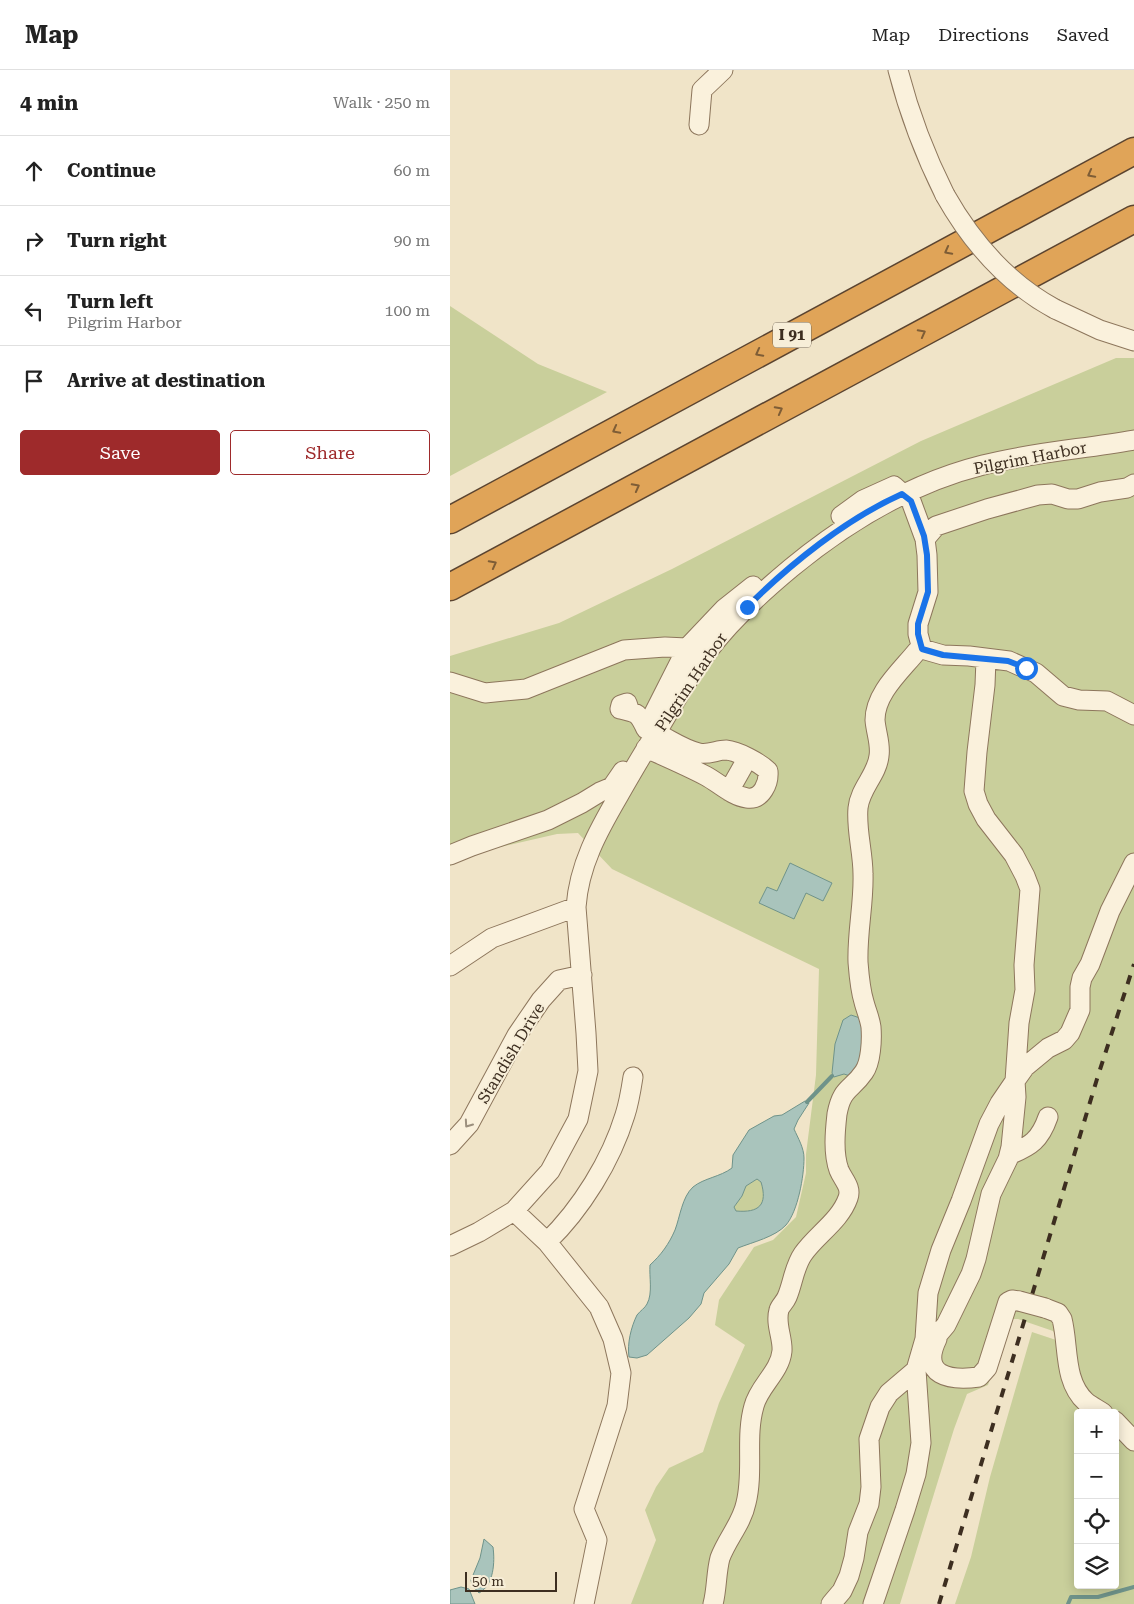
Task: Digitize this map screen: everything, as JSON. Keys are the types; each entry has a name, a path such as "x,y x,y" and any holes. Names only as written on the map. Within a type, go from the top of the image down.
{"highway":[{"name":"I 91","path":"450,520 1134,151"},
{"path":"450,587 1134,219"}],"street":[{"path":"699,125 702,90 723,70"},
{"path":"898,70 926,155 945,195 968,231 993,261 1021,286 1054,309 1100,330 1134,341"},
{"name":"Pilgrim Harbor","path":"450,1246 479,1232 514,1211 550,1171 578,1119 588,1071 576,907 577,889 585,860 596,834 649,737 707,652 765,589 835,533 897,496 952,474 982,465 1027,455 1134,440"},
{"path":"925,539 936,526 1004,504 1044,494 1078,499 1100,492 1127,488 1134,484"},
{"path":"450,856 472,846 548,820 612,787 627,764 649,737 687,648 724,609 747,592 804,543 863,500 894,486 910,529 916,572"},
{"path":"897,496 911,501 925,539 928,562 928,592 918,624 918,634 922,649"},
{"path":"450,682 485,693 509,691 526,688 624,650 665,647 687,648"},
{"path":"713,1604 720,1559 740,1522 746,1503 749,1485 750,1421 754,1404 778,1363 782,1351 778,1323 779,1311 787,1296 795,1269 802,1255 834,1220 843,1208 848,1196 849,1190 839,1170 836,1157 837,1117 843,1093 866,1069 871,1033 871,1026 861,990 858,966 858,943 864,878 858,824 859,801 860,795 874,772 879,758 875,719 885,690 917,651 922,649 943,655 1008,661 1036,673 1044,682 1063,696 1079,700 1107,701 1134,715"},
{"path":"986,659 985,685 976,752 974,791 986,819 1014,855 1030,889 1024,965 1025,990 1019,1023 1013,1139 1009,1155 991,1194 981,1245 971,1274 955,1309 942,1330 932,1353 932,1361 935,1369 943,1375 956,1378 979,1377 987,1368 1008,1302 1016,1300 1055,1311 1062,1319 1068,1367 1076,1389 1087,1403 1097,1409"},
{"path":"629,709 639,716 649,737 705,776 740,796 751,798 763,791 768,783 768,771 763,766 733,752 724,750 708,754 696,752 649,737"},
{"path":"729,790 747,758"},
{"path":"874,1604 916,1474 921,1443 916,1370 926,1336 928,1293 937,1261 989,1124 1000,1103 1025,1066 1048,1048 1064,1040 1070,1033 1080,1010 1082,978 1090,964 1110,912 1134,863"},
{"path":"450,966 492,938 576,907"},
{"name":"Standish Drive","path":"450,1146 469,1124 517,1035 542,1000 559,980 582,975"},
{"path":"547,1242 560,1230 600,1175 626,1115 633,1077"},
{"path":"1009,1155 1024,1149 1034,1142 1040,1136 1048,1117"},
{"path":"514,1211 547,1242 599,1307 613,1339 621,1373 617,1406 584,1509 597,1540 584,1604"},
{"path":"923,1346 942,1330"},
{"path":"832,1604 842,1591 849,1576 858,1532 869,1504 871,1487 870,1438 880,1407 889,1393 916,1370"},
{"path":"1119,1425 1134,1441"}],"green space":[{"path":"450,306 538,364 607,392 450,476"},
{"path":"1116,358 1134,358 1134,1604 955,1604 971,1557 990,1477 1032,1332 1059,1341 1053,1331 1018,1319 1010,1319 988,1385 967,1394 954,1429 900,1604 631,1604 656,1540 645,1510 656,1487 669,1468 703,1452 719,1403 745,1345 715,1325 719,1300 754,1247 773,1240 796,1217 806,1173 806,1154 816,1075 819,969 612,869 578,833 557,834 466,855 450,866 450,656 559,623 672,569 921,441"},
{"path":"757,1179 761,1182 763,1190 760,1206 751,1211 736,1211 734,1207 746,1186"}],"water":[{"path":"790,863 832,883 823,901 806,893 794,919 759,903 767,887 777,891"},
{"path":"851,1015 860,1018 864,1023 862,1061 850,1076 844,1074 834,1077 832,1073 835,1044 843,1020"},
{"path":"805,1101 809,1103 794,1129 803,1151 804,1165 800,1193 790,1219 776,1233 738,1248 729,1264 704,1293 701,1304 689,1318 647,1355 637,1358 629,1357 629,1341 633,1325 637,1315 649,1300 650,1265 670,1240 689,1191 697,1184 732,1168 733,1155 749,1130 774,1116 782,1115","holes":["757,1179 761,1182 763,1197 760,1206 751,1211 736,1211 734,1207 746,1186"]},
{"path":"484,1539 493,1547 494,1559 491,1579 488,1585 479,1593 472,1585 471,1580 480,1558"},
{"path":"461,1587 469,1589 475,1604 450,1604 450,1590"}],"waterway":[{"path":"807,1102 832,1076"},
{"path":"1068,1604 1071,1597 1098,1597 1134,1587"}],"railway":[{"path":"939,1604 1097,1079 1134,964"}],"route":[{"path":"747,607 765,589 835,533 892,498 902,494 911,501 924,536 927,555 928,592 918,624 918,634 922,649 935,654 1008,661 1026,668"}]}
